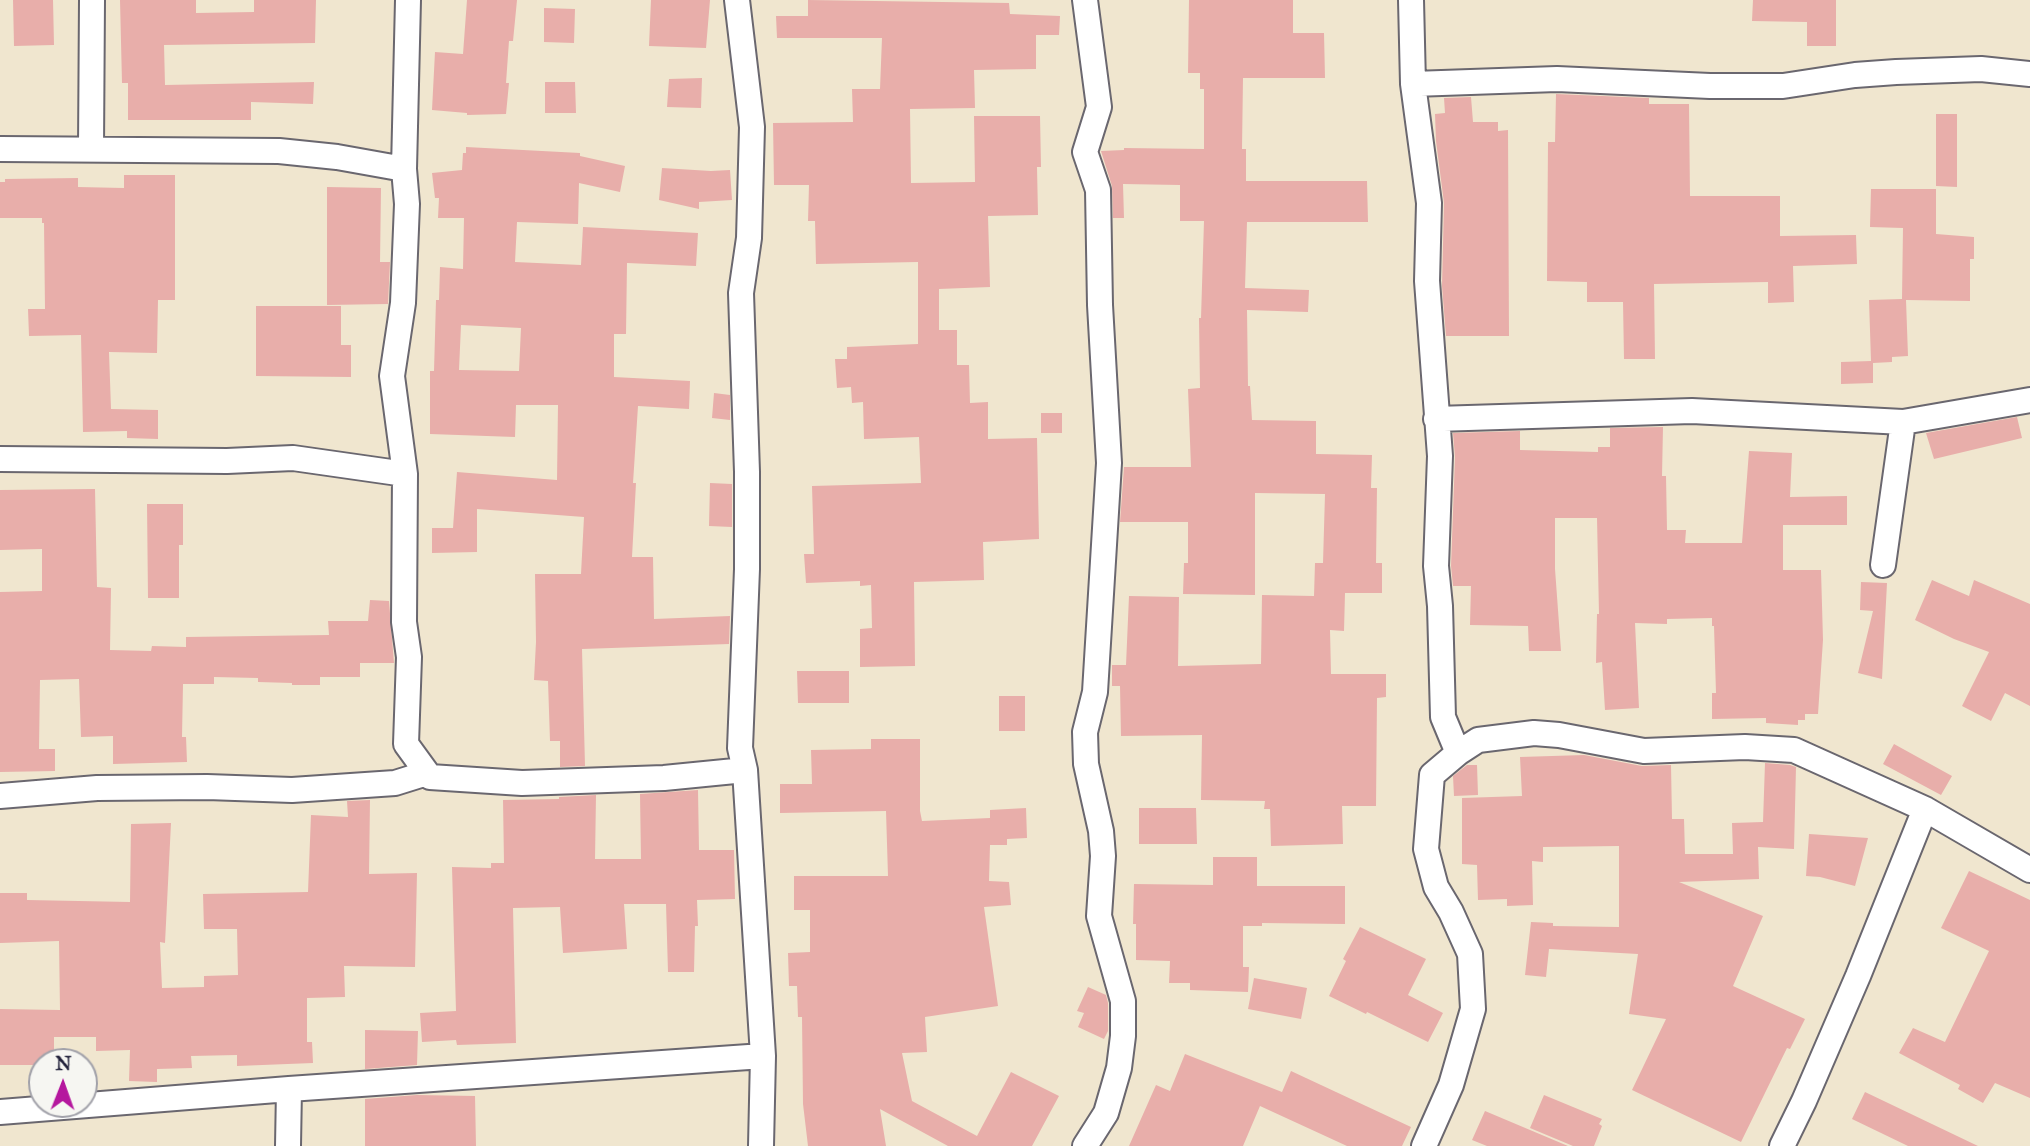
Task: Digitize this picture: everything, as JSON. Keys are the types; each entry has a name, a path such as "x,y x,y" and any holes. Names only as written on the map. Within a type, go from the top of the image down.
{"street":[{"path":"92,0 92,148"},
{"path":"408,0 404,169 407,204 402,303 393,376 405,474 404,622 409,657 406,744 430,777 522,783 664,778 745,771"},
{"path":"737,0 752,127 749,238 741,293 747,472 747,569 740,748 745,771 763,1056 761,1146"},
{"path":"1085,0 1099,107 1085,152 1098,190 1100,305 1109,463 1096,680 1085,732 1086,764 1101,831 1103,856 1099,916 1123,1001 1119,1068 1106,1113 1086,1146"},
{"path":"1411,0 1413,84 1429,203 1427,281 1440,457 1436,566 1440,606 1443,717 1458,753"},
{"path":"1413,84 1557,79 1710,86 1783,86 1896,72 1981,69 2030,74"},
{"path":"0,149 279,151 337,157 404,169"},
{"path":"1436,419 1692,411 1903,422 2030,400"},
{"path":"1884,565 1903,422"},
{"path":"0,459 227,461 293,458 405,474"},
{"path":"1424,1146 1451,1085 1474,1009 1469,954 1451,912 1436,887 1426,849 1432,775 1478,740 1534,733 1644,751 1745,747 1794,750 1925,808 2030,870"},
{"path":"0,796 96,789 207,787 292,790 395,783 427,773"},
{"path":"1782,1146 1858,976 1925,808"},
{"path":"0,1112 289,1088 763,1056"},
{"path":"288,1146 289,1088"}],"building":[{"path":"13,0 53,0 54,45 14,46"},
{"path":"120,0 196,0 196,13 254,12 254,0 316,0 315,43 164,45 165,85 314,82 313,104 251,102 251,120 128,120 128,83 122,83"},
{"path":"467,0 517,0 513,41 509,41 506,114 467,115 432,110 435,52 463,54"},
{"path":"651,0 710,0 706,48 649,46"},
{"path":"808,0 1009,3 1010,14 1060,16 1059,35 1036,35 1036,69 974,70 975,108 910,109 911,183 975,182 974,116 1040,116 1041,167 1037,167 1038,215 988,216 990,287 939,289 939,330 957,330 957,365 969,365 970,403 988,402 988,439 1037,438 1039,539 983,542 984,580 914,582 915,666 860,667 860,629 872,628 871,585 860,586 860,581 806,583 804,554 814,554 812,486 921,483 919,437 864,439 863,402 852,403 851,387 837,388 835,359 847,359 847,347 918,344 918,262 816,264 815,221 808,221 809,185 774,185 773,123 853,122 852,89 880,89 882,38 777,38 776,16 808,16"},
{"path":"1189,0 1293,0 1293,33 1324,33 1325,78 1243,78 1242,149 1246,149 1246,181 1367,181 1368,222 1247,222 1245,288 1309,290 1308,312 1247,310 1248,386 1252,420 1316,421 1316,454 1372,455 1371,488 1377,488 1376,563 1382,563 1382,593 1345,593 1344,631 1330,630 1331,674 1386,674 1386,697 1377,698 1376,806 1342,806 1343,844 1271,846 1270,809 1264,809 1265,801 1201,800 1202,735 1121,736 1120,686 1112,686 1112,665 1126,665 1129,596 1179,597 1178,666 1261,664 1262,595 1314,596 1315,563 1323,563 1325,494 1255,493 1255,595 1183,594 1184,563 1188,563 1188,522 1120,522 1124,467 1191,467 1188,389 1200,388 1199,318 1204,221 1180,221 1180,185 1123,184 1124,218 1113,218 1112,186 1101,151 1124,148 1204,149 1204,89 1200,89 1200,73 1188,73"},
{"path":"1753,0 1836,0 1836,46 1807,46 1807,22 1752,21"},
{"path":"544,8 575,9 574,43 544,42"},
{"path":"702,78 701,108 667,107 669,79"},
{"path":"545,82 575,82 576,113 545,113"},
{"path":"1556,94 1649,98 1649,104 1689,104 1690,196 1780,196 1780,236 1856,235 1857,264 1793,266 1794,302 1768,303 1768,282 1654,284 1655,359 1624,359 1623,302 1587,302 1587,282 1547,281 1548,142 1555,142"},
{"path":"1471,97 1473,122 1498,122 1498,131 1508,130 1509,336 1446,336 1442,286 1444,203 1435,114 1445,113 1444,98"},
{"path":"1936,114 1957,114 1957,187 1936,186"},
{"path":"466,147 580,153 580,156 625,166 620,192 579,183 578,224 517,222 515,262 581,265 583,227 698,233 696,266 627,263 626,334 614,334 614,377 690,381 689,409 638,406 632,557 653,557 654,619 730,616 729,644 582,649 585,766 560,767 560,741 550,741 548,681 534,680 535,574 581,574 584,517 477,509 477,552 432,553 432,528 453,528 457,472 557,480 558,405 516,405 515,437 430,434 430,371 434,371 440,267 463,269 464,218 438,218 439,198 435,198 432,173 462,170 463,153 466,153","holes":["461,325 521,328 519,371 459,370"]},
{"path":"662,168 730,170 732,200 699,202 699,209 659,200"},
{"path":"124,175 175,175 175,300 158,300 157,353 109,352 111,409 158,410 158,439 127,438 127,431 83,432 81,335 29,336 28,309 45,309 44,223 42,218 0,218 0,182 5,182 5,179 78,178 78,187 124,188"},
{"path":"327,187 381,188 380,262 390,262 388,304 327,305"},
{"path":"1871,189 1936,189 1936,234 1974,237 1974,259 1970,259 1970,301 1906,300 1908,356 1892,357 1892,362 1873,363 1873,383 1841,384 1841,362 1871,361 1869,300 1902,299 1903,228 1870,227"},
{"path":"256,306 341,306 341,345 351,345 351,377 256,376"},
{"path":"714,393 730,395 730,420 712,418"},
{"path":"1041,413 1062,413 1062,433 1041,433"},
{"path":"2017,417 2022,438 1934,459 1926,433"},
{"path":"1663,427 1662,476 1666,476 1667,530 1686,530 1685,543 1742,543 1749,451 1792,453 1790,497 1847,496 1847,525 1783,525 1783,570 1821,570 1823,640 1818,714 1805,714 1805,720 1798,720 1798,725 1766,723 1766,718 1712,719 1712,693 1716,693 1712,618 1667,619 1667,624 1635,623 1639,708 1605,710 1602,662 1596,663 1599,614 1597,518 1555,518 1555,569 1561,651 1529,651 1528,626 1470,625 1471,586 1453,586 1451,566 1455,457 1453,433 1520,431 1520,450 1598,452 1598,447 1610,447 1610,428"},
{"path":"710,483 732,484 732,527 709,526"},
{"path":"95,489 97,587 111,588 110,650 151,651 152,646 186,647 186,637 329,635 328,621 368,621 370,600 389,601 394,663 360,663 360,677 320,677 320,685 258,682 258,678 214,677 214,684 183,684 182,737 186,737 187,762 113,764 113,736 81,737 79,679 40,680 39,749 55,749 55,771 0,772 0,592 42,591 42,549 0,550 0,490"},
{"path":"147,504 183,504 183,545 179,545 179,598 148,598"},
{"path":"1932,580 1969,596 1974,580 2030,604 2030,706 2005,693 1991,721 1962,706 1989,652 1915,620"},
{"path":"1861,582 1887,583 1882,679 1858,673 1873,611 1860,610"},
{"path":"797,671 849,671 849,703 798,703"},
{"path":"999,696 1025,696 1025,731 999,731"},
{"path":"871,739 920,739 922,821 990,818 990,810 1026,808 1027,838 1007,839 1007,845 990,845 989,881 1009,882 1011,905 984,907 998,1006 925,1017 927,1052 902,1053 912,1101 977,1136 1011,1072 1059,1096 1032,1146 948,1146 880,1109 886,1146 808,1146 803,1104 802,1017 798,1017 797,986 789,986 788,953 810,952 810,910 794,910 794,876 888,876 886,811 780,813 780,784 812,784 811,750 871,749"},
{"path":"1894,744 1952,776 1941,795 1883,764"},
{"path":"1584,755 1642,766 1671,765 1672,819 1684,819 1685,854 1733,854 1732,823 1763,822 1765,763 1796,767 1794,849 1758,847 1759,879 1679,882 1763,916 1733,986 1805,1019 1790,1049 1787,1048 1741,1142 1632,1090 1666,1019 1629,1014 1638,954 1549,949 1546,977 1525,975 1531,922 1553,923 1553,926 1619,927 1619,846 1543,847 1543,862 1532,861 1533,905 1507,906 1507,899 1478,900 1477,865 1462,864 1462,798 1522,796 1520,757"},
{"path":"1467,765 1477,765 1478,795 1454,796 1453,776"},
{"path":"698,790 699,850 734,850 735,899 697,900 694,972 668,972 666,904 624,904 627,949 563,953 560,907 513,908 516,1043 457,1045 456,1040 422,1042 420,1013 456,1011 452,867 491,868 491,863 504,863 503,800 596,795 595,859 641,859 640,794"},
{"path":"370,800 369,874 417,873 415,967 344,966 345,997 307,998 307,1042 312,1042 313,1063 237,1066 237,1055 191,1056 192,1068 157,1069 157,1082 129,1081 130,1050 98,1051 96,1037 54,1037 54,1048 28,1048 28,1065 0,1065 0,1009 60,1010 59,941 0,943 0,893 27,893 27,900 130,902 131,824 171,823 165,943 160,942 162,988 204,987 204,976 238,975 237,929 204,929 203,894 308,892 311,815 348,817 347,801"},
{"path":"1139,808 1196,808 1197,844 1139,844"},
{"path":"1809,834 1868,838 1855,886 1806,876"},
{"path":"1213,857 1257,857 1257,886 1345,886 1345,924 1262,923 1262,926 1243,926 1243,967 1249,967 1248,992 1190,990 1190,983 1169,983 1170,961 1136,960 1134,884 1213,885"},
{"path":"1969,871 2030,900 2030,1098 1995,1083 1983,1103 1958,1089 1960,1085 1899,1053 1913,1028 1945,1042 1989,951 1941,928"},
{"path":"1360,927 1426,959 1408,995 1443,1013 1428,1042 1329,996 1346,961 1343,959"},
{"path":"1254,978 1307,988 1301,1019 1248,1009"},
{"path":"1088,987 1106,995 1108,1031 1104,1039 1078,1027 1084,1013 1077,1011"},
{"path":"365,1030 418,1031 417,1065 365,1069"},
{"path":"1185,1054 1282,1092 1291,1071 1411,1127 1402,1146 1347,1146 1260,1106 1243,1146 1129,1146 1156,1085 1170,1091"},
{"path":"1865,1092 1978,1146 1908,1146 1852,1119"},
{"path":"417,1095 475,1096 476,1146 365,1146 365,1099"},
{"path":"1544,1095 1602,1119 1594,1146 1573,1146 1530,1128"},
{"path":"1485,1111 1568,1146 1487,1146 1472,1140"}]}
